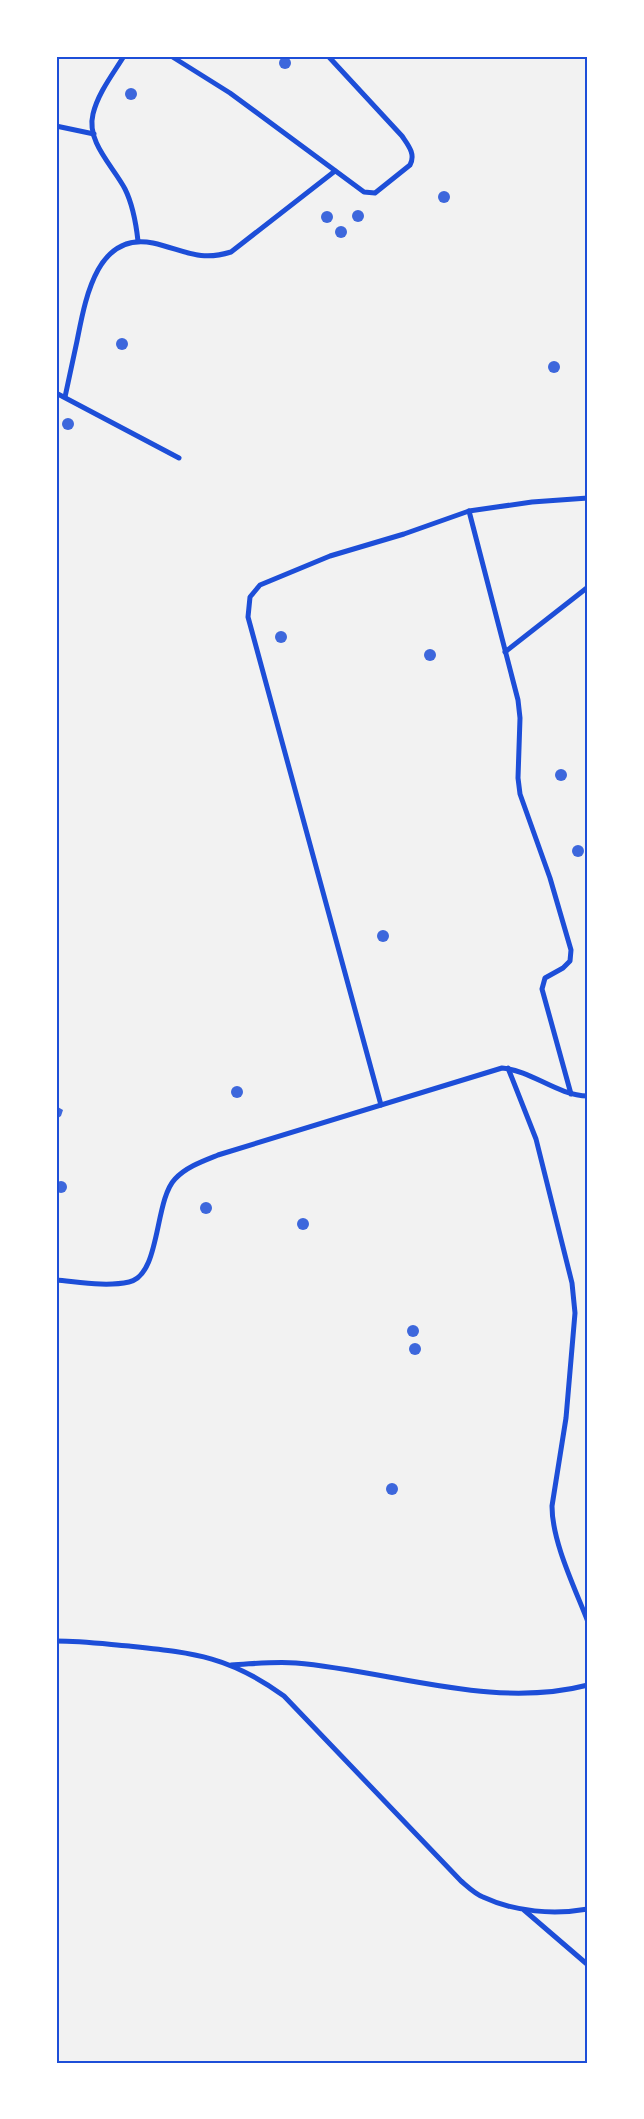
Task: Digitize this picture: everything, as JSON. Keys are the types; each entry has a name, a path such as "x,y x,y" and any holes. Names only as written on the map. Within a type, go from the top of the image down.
{"street":[{"path":"124,56 95,106 92,125 98,147 125,189 131,204 138,241"},
{"path":"171,56 230,93 364,192 372,194 379,191 410,165 412,158 410,148 402,136 328,56"},
{"path":"56,126 94,134"},
{"path":"65,397 90,285 112,254 122,246 138,241 153,243 196,256 220,256 231,252 335,171"},
{"path":"56,393 179,458"},
{"path":"381,1105 248,617 247,605 254,591 269,581 330,556 404,534 469,511 532,502 588,498"},
{"path":"469,511 518,700 520,718 518,778 520,794 550,878 570,943 570,961 563,968 545,978 542,990 571,1094"},
{"path":"505,652 588,587"},
{"path":"508,1068 536,1139 572,1284 575,1313 566,1418 552,1506 552,1519 556,1540 588,1622"},
{"path":"56,1280 117,1284 138,1279 148,1266 170,1187 185,1171 218,1155 485,1072 508,1068 571,1094 588,1096"},
{"path":"56,1641 80,1641 174,1650 208,1656 263,1681 284,1696 461,1881 482,1897 524,1909 557,1912 588,1909"},
{"path":"231,1665 295,1662 486,1691 550,1692 588,1685"},
{"path":"524,1909 588,1965"}],"building":[{"path":"287,57 290,58 290,68 283,69 280,68 279,61 280,58"},
{"path":"133,88 136,89 136,99 129,100 126,99 125,92 126,89"},
{"path":"446,191 449,192 449,202 442,203 439,202 438,195 439,192"},
{"path":"356,210 360,210 364,216 360,222 356,222 352,218 352,214"},
{"path":"329,211 332,212 332,222 325,223 322,222 321,215 322,212"},
{"path":"343,226 346,227 346,237 339,238 336,237 335,230 336,227"},
{"path":"124,338 127,339 127,349 120,350 117,349 116,342 117,339"},
{"path":"556,361 559,362 559,372 552,373 549,372 548,365 549,362"},
{"path":"70,418 73,419 73,429 66,430 63,429 62,422 63,419"},
{"path":"283,631 286,632 286,642 279,643 276,642 275,635 276,632"},
{"path":"432,649 435,650 435,660 428,661 425,660 424,653 425,650"},
{"path":"563,769 566,770 566,780 559,781 556,780 555,773 556,770"},
{"path":"580,845 583,846 583,856 576,857 573,856 572,849 573,846"},
{"path":"385,930 388,931 388,941 381,942 378,941 377,934 378,931"},
{"path":"239,1086 242,1087 242,1097 235,1098 232,1097 231,1090 232,1087"},
{"path":"56,1106 63,1110 58,1118"},
{"path":"59,1181 63,1181 67,1187 63,1193 59,1193 55,1189 55,1185"},
{"path":"208,1202 211,1203 211,1213 204,1214 201,1213 200,1206 201,1203"},
{"path":"305,1218 308,1219 308,1229 301,1230 298,1229 297,1222 298,1219"},
{"path":"415,1325 418,1326 418,1336 411,1337 408,1336 407,1329 408,1326"},
{"path":"417,1343 420,1344 420,1354 413,1355 410,1354 409,1347 410,1344"},
{"path":"394,1483 397,1484 397,1494 390,1495 387,1494 386,1487 387,1484"}]}
